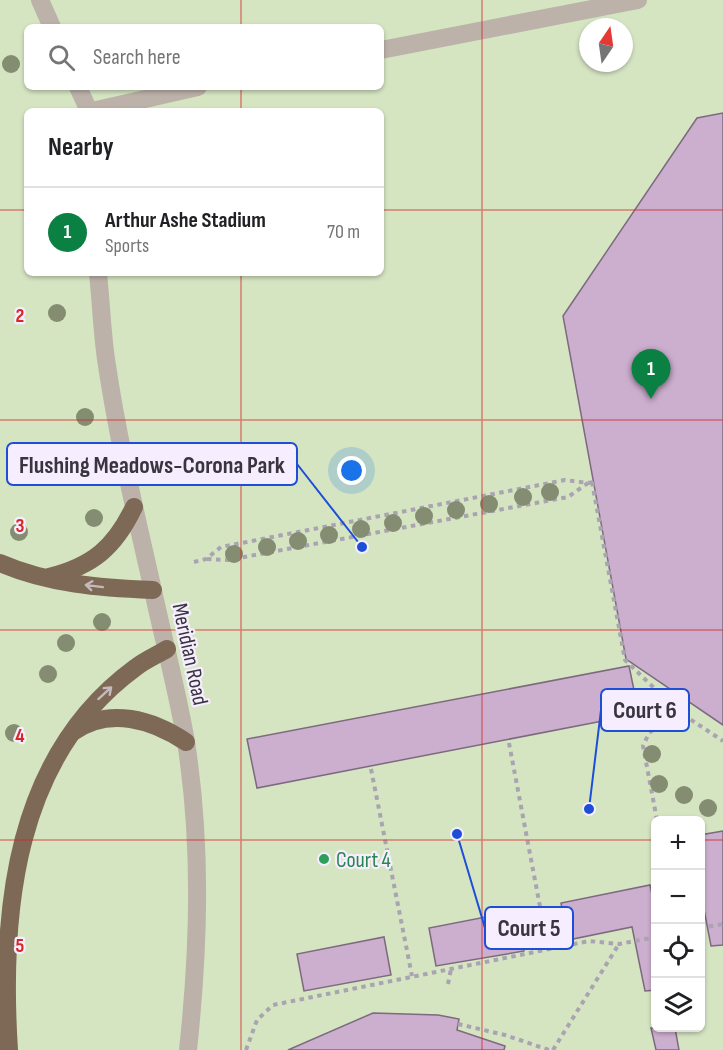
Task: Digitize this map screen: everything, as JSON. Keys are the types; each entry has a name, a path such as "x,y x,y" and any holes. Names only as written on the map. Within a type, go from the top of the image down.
{"highway":[{"path":"45,578 85,565 102,554 116,539 134,507"},
{"path":"0,563 45,578 114,589 153,590"},
{"path":"9,1050 2,957 6,904 13,861 32,797 67,737 82,717 108,690 137,666 167,649"},
{"path":"67,737 79,728 101,720 128,718 152,723 186,742"}],"street":[{"path":"40,0 51,24"},
{"path":"384,49 638,0"},
{"path":"80,90 88,108"},
{"path":"104,108 184,90"},
{"name":"Meridian Road","path":"98,276 106,358 134,507 186,742 196,837 198,896 197,948 188,1050"}],"path":[{"path":"206,559 221,547 565,480 591,482"},
{"path":"194,561 228,560 568,497 591,482"},
{"path":"591,482 625,660 678,711 723,741"},
{"path":"656,816 643,746 650,733 678,711"},
{"path":"509,743 548,949"},
{"path":"371,769 412,976"},
{"path":"705,927 723,924"},
{"path":"246,1050 256,1020 273,1005 589,940 619,944 651,938"},
{"path":"458,1024 505,1035 551,1050 619,944"},
{"path":"448,984 451,969"}],"green space":[{"path":"0,0 723,0 723,1050 0,1050"}],"building":[{"path":"723,113 723,725 626,659 563,316 697,118"},
{"path":"629,666 639,714 257,788 247,739"},
{"path":"723,831 723,945 711,946 705,915 705,834"},
{"path":"650,885 651,990 645,991 632,927 568,940 561,903"},
{"path":"516,911 524,951 436,966 429,928"},
{"path":"384,937 391,975 304,991 297,954"},
{"path":"373,1013 438,1015 459,1019 457,1030 505,1046 504,1050 288,1050"},
{"path":"652,1032 676,1032 679,1050 656,1050"}],"place":[{"name":"Arthur Ashe Stadium","path":"651,399"},
{"name":"Flushing Meadows-Corona Park","path":"362,547"},
{"name":"Court 6","path":"589,809"},
{"name":"Court 5","path":"457,834"},
{"name":"Court 4","path":"324,859"}]}
